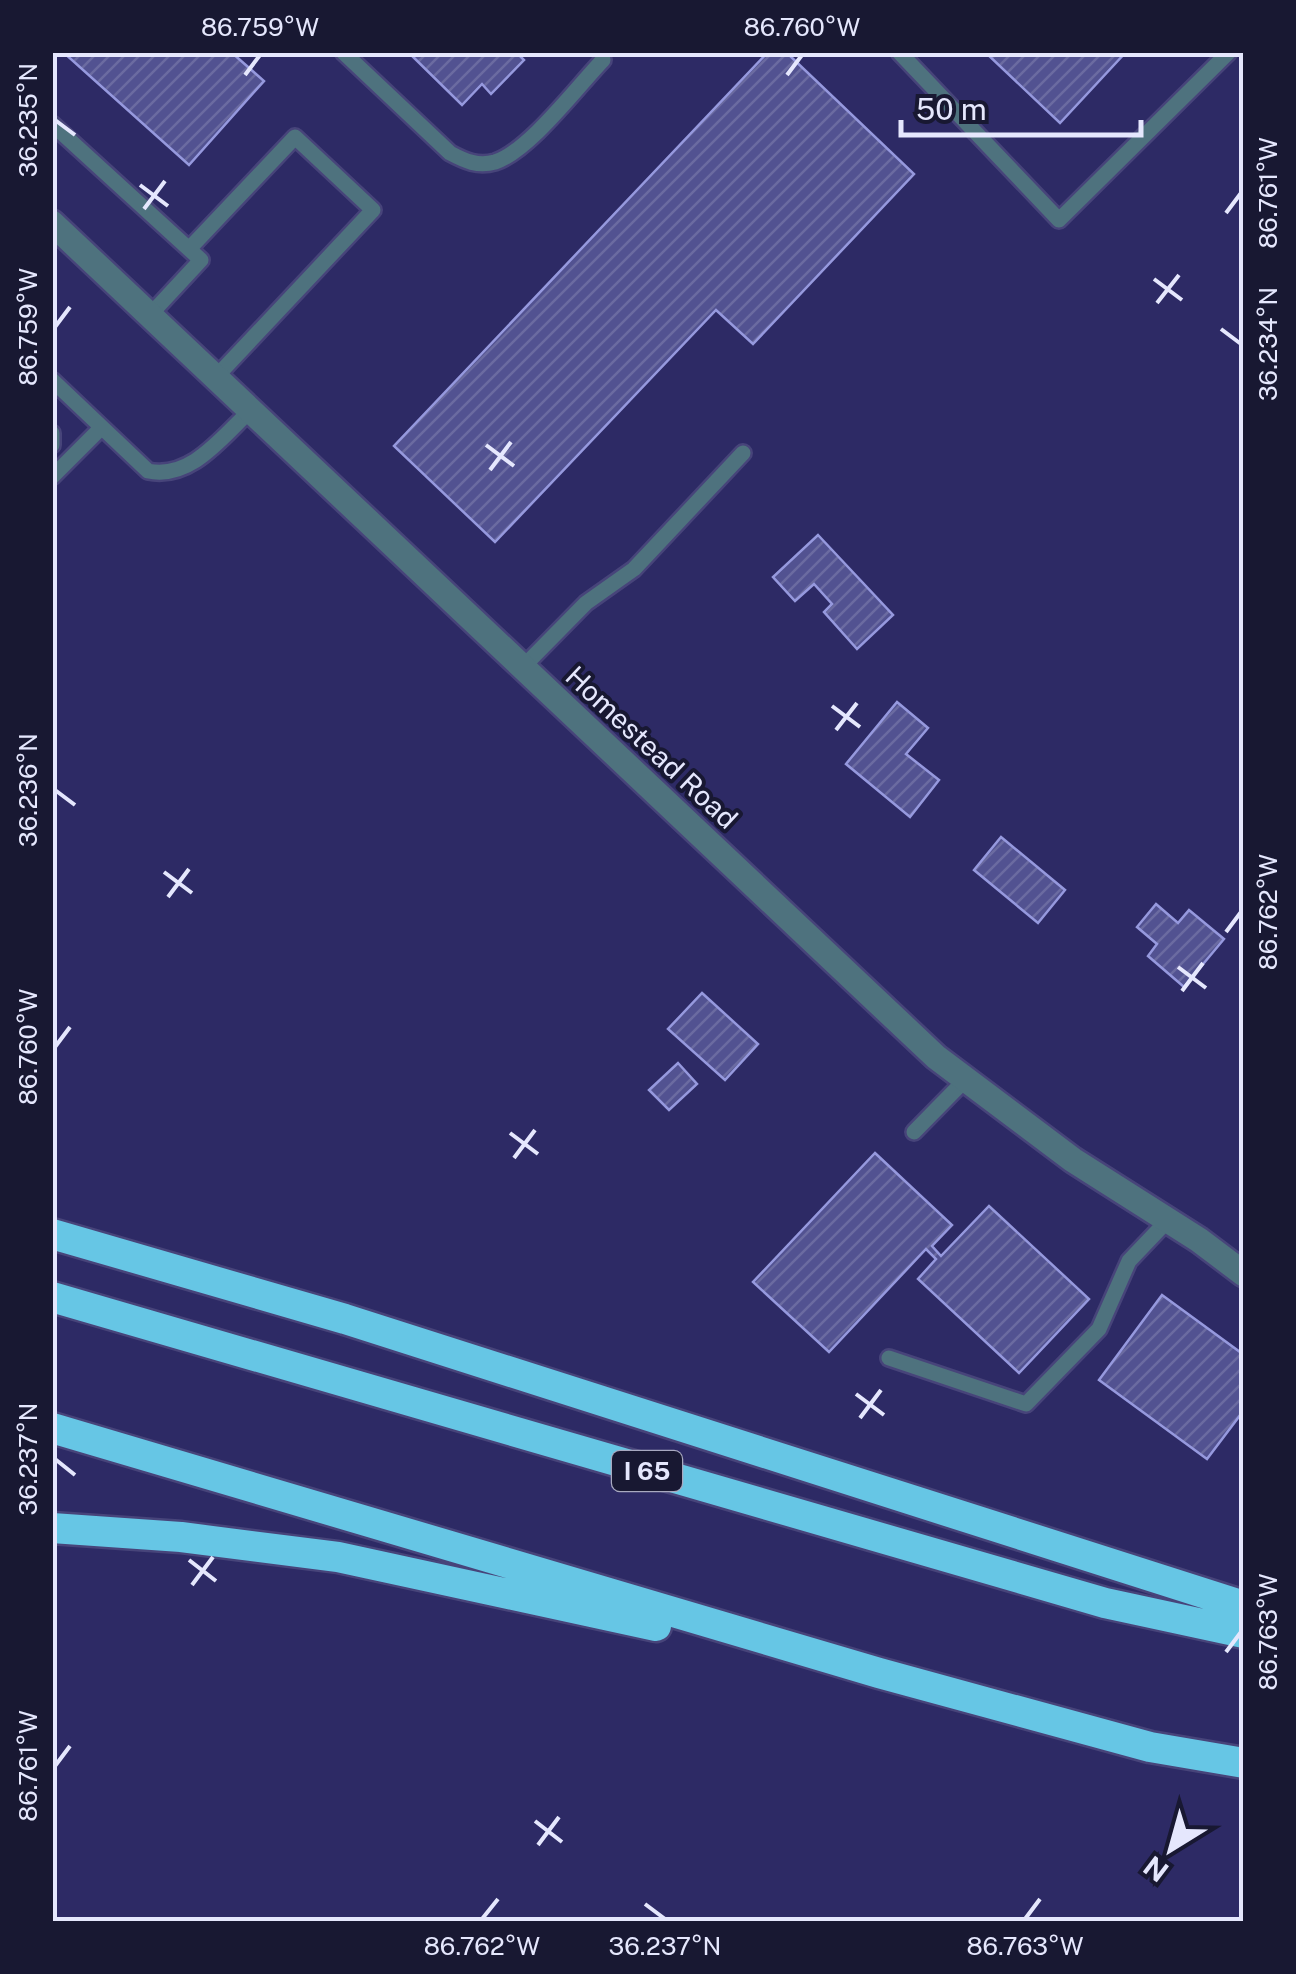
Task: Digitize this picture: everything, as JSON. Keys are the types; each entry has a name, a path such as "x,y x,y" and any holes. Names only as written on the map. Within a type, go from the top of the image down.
{"highway":[{"path":"52,1234 345,1319 1244,1606"},
{"name":"I 65","path":"52,1297 1105,1602 1244,1633"},
{"path":"52,1428 879,1674 1150,1747 1244,1763"},
{"path":"52,1528 182,1537 338,1558 879,1674"}],"street":[{"name":"Homestead Road","path":"52,222 936,1057 1072,1160 1168,1220 1244,1274"}],"lane":[{"path":"343,52 450,153 472,164 491,163 512,154 603,60"},
{"path":"910,56 1059,220 1229,52"},
{"path":"52,124 201,260 150,315"},
{"path":"189,249 295,137 373,210 216,377"},
{"path":"52,380 148,471 168,475 196,461 251,410"},
{"path":"52,477 102,428"},
{"path":"52,432 52,445"},
{"path":"524,668 586,604 634,568 743,453"},
{"path":"914,1132 966,1079"},
{"path":"888,1358 1026,1404 1099,1329 1129,1261 1168,1220"}],"building":[{"path":"63,52 231,52 264,81 189,165"},
{"path":"408,52 516,52 524,60 491,94 482,84 462,105"},
{"path":"768,52 786,52 914,174 753,344 716,310 495,542 394,446"},
{"path":"985,52 1126,52 1060,123"},
{"path":"818,535 893,615 857,649 824,612 832,604 814,584 795,601 773,577"},
{"path":"897,702 928,728 906,754 939,780 910,817 846,764"},
{"path":"1001,837 1065,890 1038,923 974,870"},
{"path":"1156,904 1178,923 1189,910 1224,939 1184,987 1148,956 1157,944 1137,927"},
{"path":"702,993 758,1044 725,1080 668,1029"},
{"path":"678,1063 697,1084 669,1110 649,1090"},
{"path":"875,1153 952,1225 932,1246 941,1256 989,1206 1089,1299 1019,1373 918,1279 936,1259 926,1249 829,1352 753,1282"},
{"path":"1162,1295 1244,1355 1244,1410 1207,1459 1099,1380"}]}
